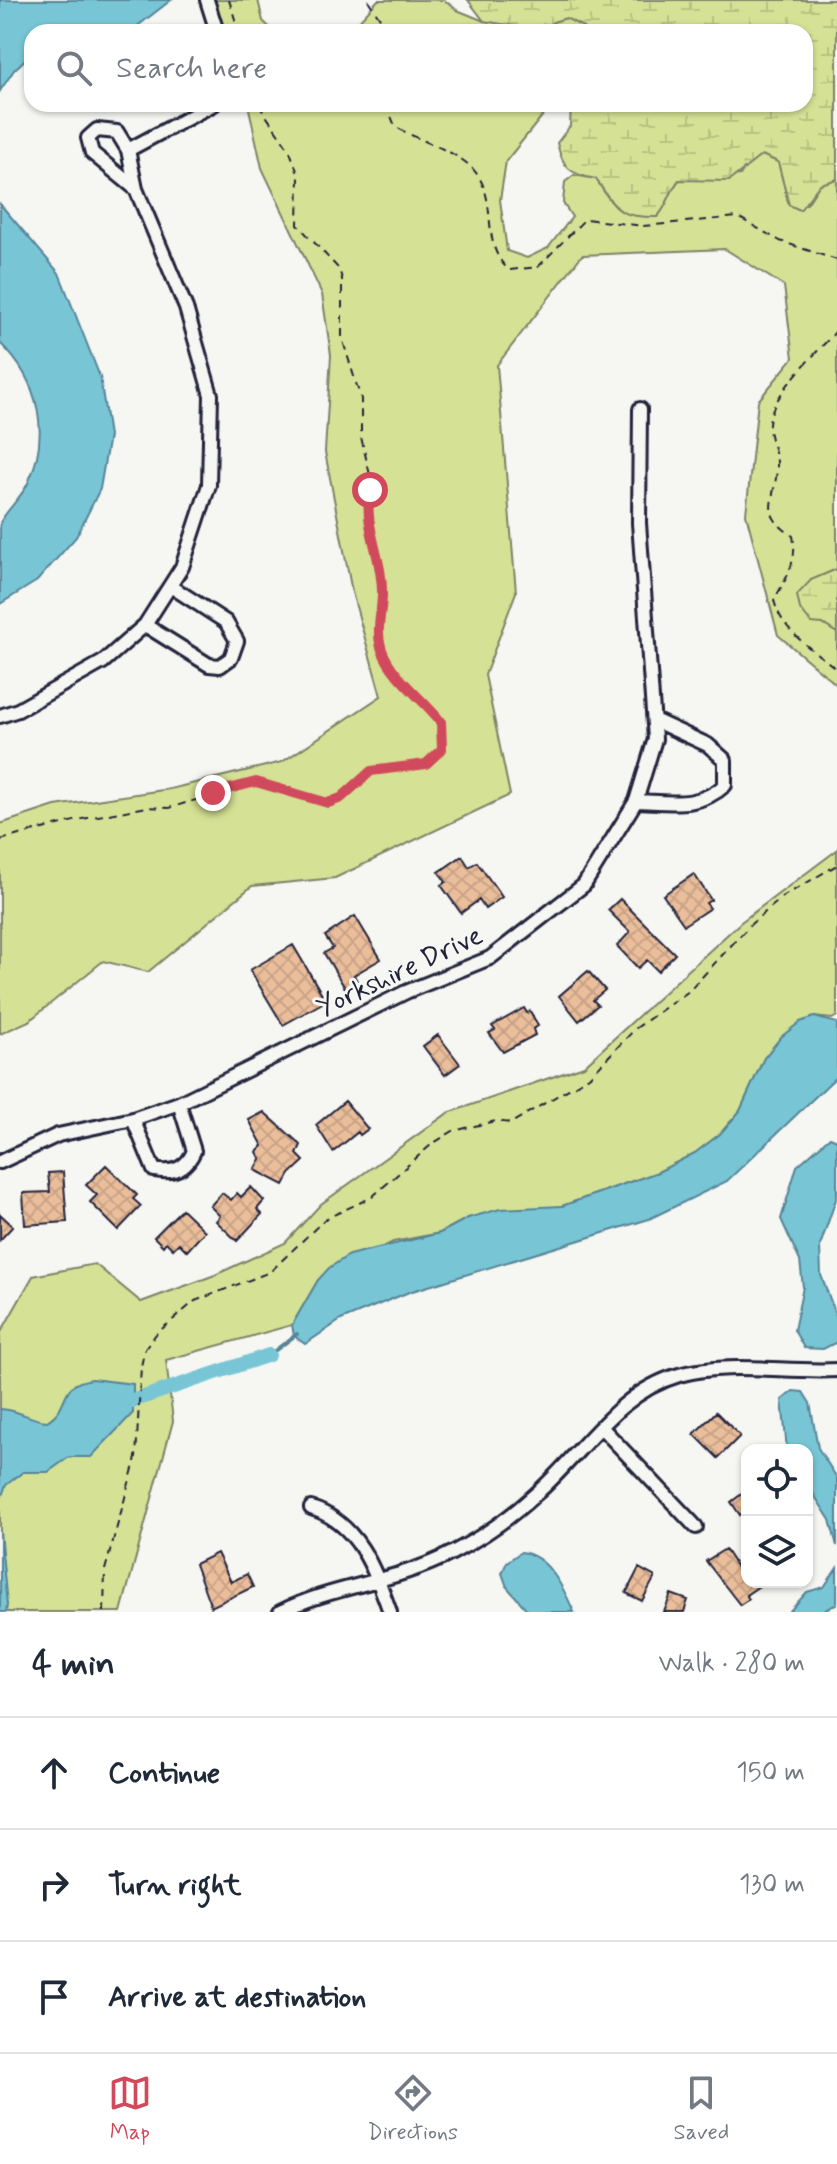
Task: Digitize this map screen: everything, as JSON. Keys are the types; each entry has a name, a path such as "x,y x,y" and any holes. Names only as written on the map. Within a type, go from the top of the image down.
{"street":[{"path":"207,0 214,24"},
{"path":"128,150 199,112"},
{"path":"0,716 18,710 103,662 145,625 172,587 197,529 209,485 211,395 186,308 136,189 128,150 117,132 97,130 88,138 92,153 136,189"},
{"name":"Yorkshire Drive","path":"0,1162 58,1135 133,1119 179,1103 406,992 490,958 584,885 636,801 655,739 639,523 640,409"},
{"path":"145,625 196,660 220,666 235,650 237,641 233,631 216,614 172,587"},
{"path":"636,801 696,803 712,796 725,785 725,760 708,745 656,721"},
{"path":"133,1119 154,1170 175,1170 190,1161 194,1151 179,1103"},
{"path":"280,1612 302,1601 380,1583 452,1553 488,1532 536,1495 621,1405 681,1375 743,1369 837,1370"},
{"path":"601,1427 696,1527"},
{"path":"311,1508 346,1525 380,1583 390,1612"}],"path":[{"path":"229,0 236,24"},
{"path":"368,0 385,24"},
{"path":"0,840 82,819 147,807 169,808 256,782 328,803 341,798 371,771 426,764 442,749 441,722 397,675 382,650 378,625 381,576 368,527 371,479 361,437 361,399 342,338 342,278 338,268 298,225 299,176 289,149 264,112"},
{"path":"389,112 395,126 460,158 474,170 490,200 492,249 509,270 538,267 554,254 577,225 593,219 643,226 738,217 780,241 837,260"},
{"path":"837,330 786,388 772,408 769,424 778,465 770,513 774,523 793,536 795,547 790,572 774,600 786,627 837,669"},
{"path":"104,1612 105,1570 133,1479 140,1377 145,1349 172,1318 195,1301 270,1272 325,1219 372,1197 432,1144 453,1131 496,1121 511,1123 589,1077 636,1028 689,991 751,924 784,896 837,865"}],"green space":[{"path":"213,0 258,0 266,24 220,24"},
{"path":"378,0 444,0 457,10 484,21 553,22 566,18 578,24 356,24"},
{"path":"468,0 837,0 837,179 820,184 800,210 789,205 778,162 762,155 729,181 679,180 657,217 634,215 619,210 596,179 569,169 557,143 570,126 571,112 813,112 813,24 577,24 566,18 551,24 484,21"},
{"path":"250,112 546,112 506,161 500,200 507,251 527,258 548,248 572,217 563,203 565,182 574,175 596,179 619,210 657,217 679,180 740,175 748,163 762,155 778,162 789,205 807,204 820,184 837,179 837,569 811,580 823,624 837,633 837,685 778,635 746,514 758,401 793,358 784,286 725,249 582,255 497,365 516,592 485,675 510,795 335,878 252,886 148,972 103,961 29,1021 0,1034 0,824 55,806 170,789 282,762 381,696 352,592 325,452 331,355 322,294 262,168"},
{"path":"837,569 837,633 823,624 811,623 800,609 797,595 811,580"},
{"path":"837,850 837,1016 832,1019 814,1017 764,1058 740,1111 720,1134 695,1153 658,1172 562,1206 468,1218 440,1233 393,1242 318,1280 292,1325 166,1360 173,1421 121,1612 0,1612 0,1334 33,1276 95,1264 141,1302 215,1275 285,1243 321,1204 448,1113 584,1066 741,922"}],"water":[{"path":"0,0 171,0 140,24 24,24 24,61 0,91"},
{"path":"0,204 59,273 100,377 109,436 100,489 76,537 37,581 0,604 0,523 28,483 39,446 40,427 32,391 24,374 0,343"},
{"path":"814,1017 837,1023 837,1076 727,1181 649,1219 409,1292 341,1320 305,1344 294,1336 292,1325 318,1280 329,1268 349,1255 440,1233 468,1218 500,1209 562,1206 658,1172 695,1153 720,1134 740,1111 764,1058 781,1037 800,1022"},
{"path":"830,1137 837,1140 837,1196 820,1246 821,1275 837,1318 837,1342 823,1349 804,1348 794,1330 803,1287 800,1261 781,1219 797,1166"},
{"path":"92,1379 133,1384 133,1413 91,1457 69,1457 48,1472 23,1472 6,1485 0,1501 0,1409 47,1421 60,1409 73,1386"},
{"path":"793,1391 803,1392 810,1403 818,1448 837,1478 837,1546 830,1520 813,1493 813,1444 786,1444 782,1400"},
{"path":"0,1531 7,1605 6,1612 0,1612"},
{"path":"521,1552 531,1554 547,1566 574,1612 529,1612 507,1587 502,1573 507,1562"},
{"path":"837,1568 837,1604 821,1612 789,1612 807,1592 824,1587"}],"building":[{"path":"462,856 469,867 477,862 502,897 485,909 479,900 461,913 441,885 446,882 439,872"},
{"path":"694,874 711,900 706,903 710,908 684,925 663,895"},
{"path":"620,899 675,954 658,971 647,960 638,968 617,946 630,932 608,910"},
{"path":"355,916 381,959 354,975 357,981 345,988 324,953 333,948 325,936"},
{"path":"293,945 326,1001 283,1025 250,970"},
{"path":"588,971 605,990 593,1000 598,1005 579,1021 559,996"},
{"path":"524,1008 527,1013 530,1011 538,1026 533,1029 535,1035 503,1052 489,1033 495,1030 492,1026"},
{"path":"438,1035 460,1064 445,1075 423,1046"},
{"path":"345,1101 368,1129 360,1135 358,1132 333,1152 316,1125"},
{"path":"264,1112 301,1145 297,1154 304,1161 290,1174 284,1185 255,1170 261,1159 257,1152 263,1146 249,1120"},
{"path":"106,1165 137,1195 133,1199 141,1206 118,1230 90,1202 97,1195 86,1185"},
{"path":"63,1172 67,1222 25,1225 23,1193 50,1192 48,1173"},
{"path":"251,1187 264,1201 257,1209 262,1214 237,1241 216,1221 220,1216 210,1206 222,1193 231,1200 237,1193 241,1197"},
{"path":"182,1209 205,1231 187,1251 179,1243 173,1249 166,1242 163,1246 154,1237"},
{"path":"0,1214 13,1226 0,1240"},
{"path":"716,1412 740,1436 718,1458 694,1434"},
{"path":"741,1494 741,1514 740,1515 731,1502"},
{"path":"725,1549 738,1569 741,1567 741,1588 756,1588 746,1595 749,1599 740,1605 706,1561"},
{"path":"217,1553 231,1582 247,1574 253,1587 211,1607 195,1564"},
{"path":"639,1568 655,1577 642,1601 626,1593"},
{"path":"671,1594 688,1600 684,1612 664,1612"}],"waterway":[{"path":"269,1355 297,1334"},
{"path":"114,1407 269,1355"}],"route":[{"path":"213,793 256,782 328,803 341,798 371,771 426,764 436,758 442,749 441,722 397,675 382,650 378,625 381,576 366,510 370,490"}]}
